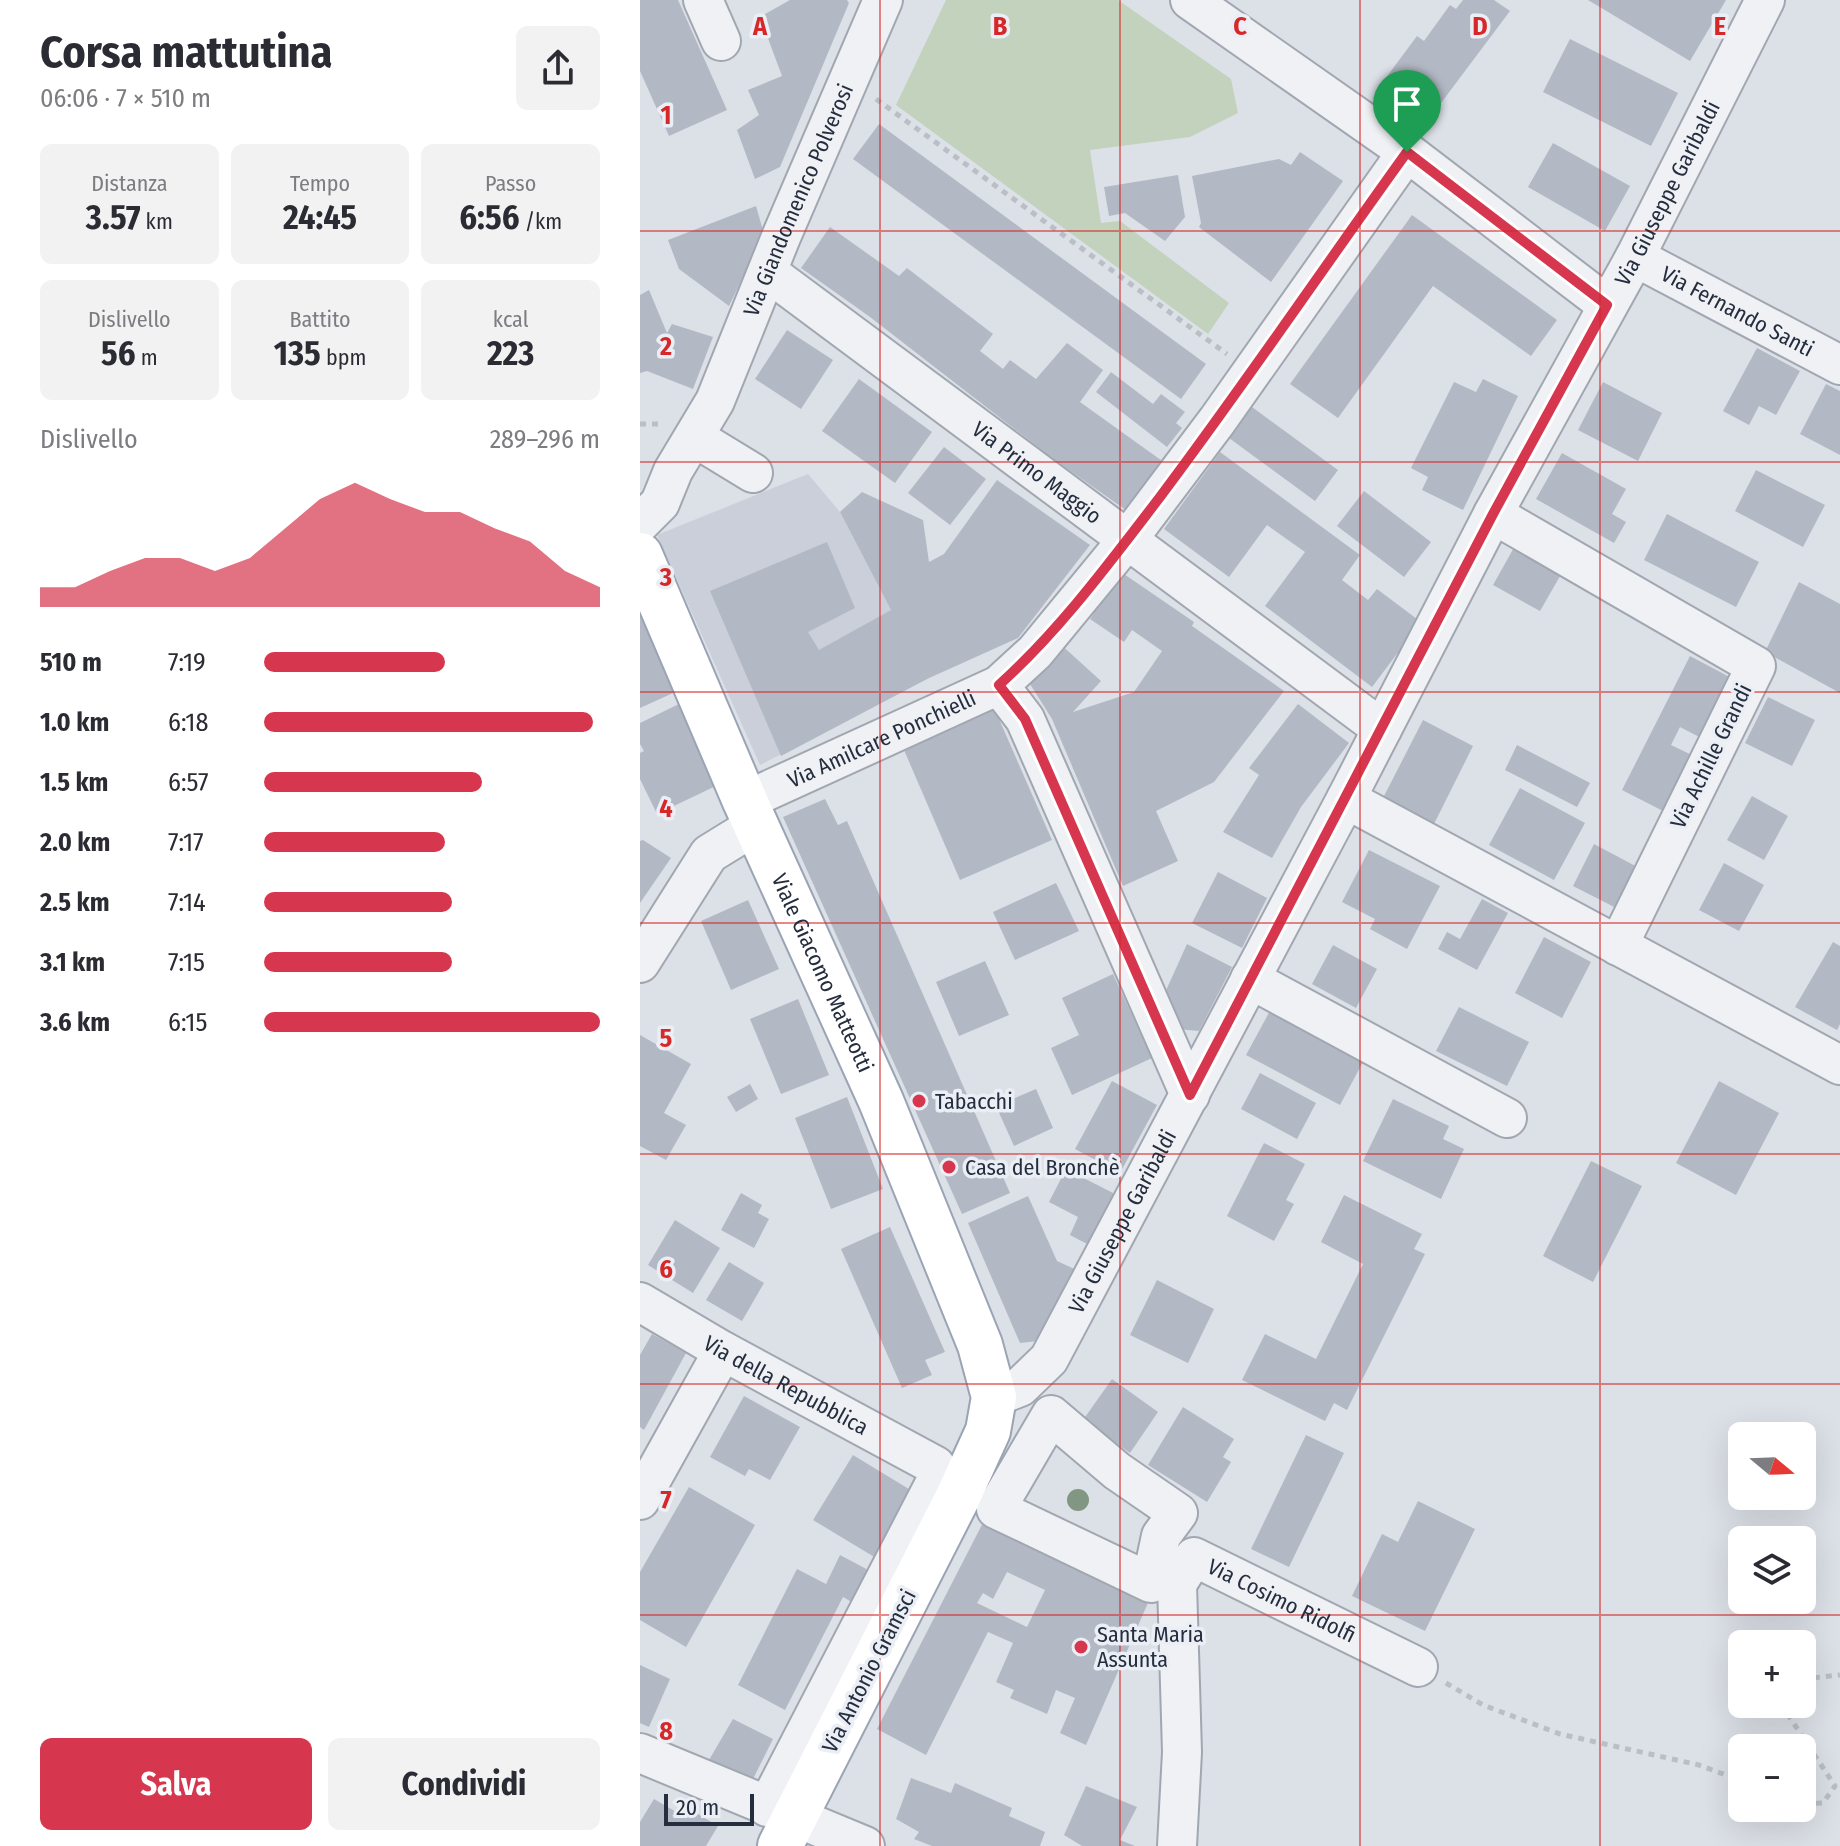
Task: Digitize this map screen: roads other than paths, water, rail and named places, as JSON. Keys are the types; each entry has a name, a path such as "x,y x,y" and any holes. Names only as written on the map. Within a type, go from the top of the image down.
{"main road":[{"name":"Viale Giacomo Matteotti","path":"640,555 750,813 887,1116 980,1345 994,1397"},
{"name":"Via Antonio Gramsci","path":"780,1823 947,1481 988,1431 994,1397"}],"street":[{"path":"703,0 721,41"},
{"name":"Via Giandomenico Polverosi","path":"640,523 660,503 656,474 694,437 715,401 781,237 883,0"},
{"path":"1190,0 1407,152 1607,305"},
{"name":"Via Giuseppe Garibaldi","path":"994,1397 1020,1387 1049,1359 1346,799 1493,514 1635,257 1765,0"},
{"path":"999,685 1035,652 1128,539 1251,373 1407,152"},
{"name":"Via Fernando Santi","path":"1635,257 1840,365"},
{"name":"Via Primo Maggio","path":"769,273 1382,729"},
{"path":"694,437 753,473"},
{"name":"Via Achille Grandi","path":"1493,514 1756,666 1618,946"},
{"name":"Via Amilcare Ponchielli","path":"640,963 709,854 750,813 999,685 1025,719 1190,1095"},
{"path":"1346,799 1840,1065"},
{"path":"1250,979 1507,1118"},
{"name":"Via della Repubblica","path":"640,1302 947,1481"},
{"path":"640,1500 723,1351"},
{"path":"1051,1415 1117,1471 1178,1513 1161,1536 1151,1583 996,1509 1051,1415"},
{"name":"Via Cosimo Ridolfi","path":"1177,1846 1182,1752 1177,1584 1194,1557 1418,1667"},
{"path":"640,1753 780,1823 865,1846"}],"place":[{"name":"Tabacchi","path":"919,1101"},
{"name":"Casa del Bronchè","path":"949,1167"},
{"name":"Santa Maria Assunta","path":"1081,1647"}]}
